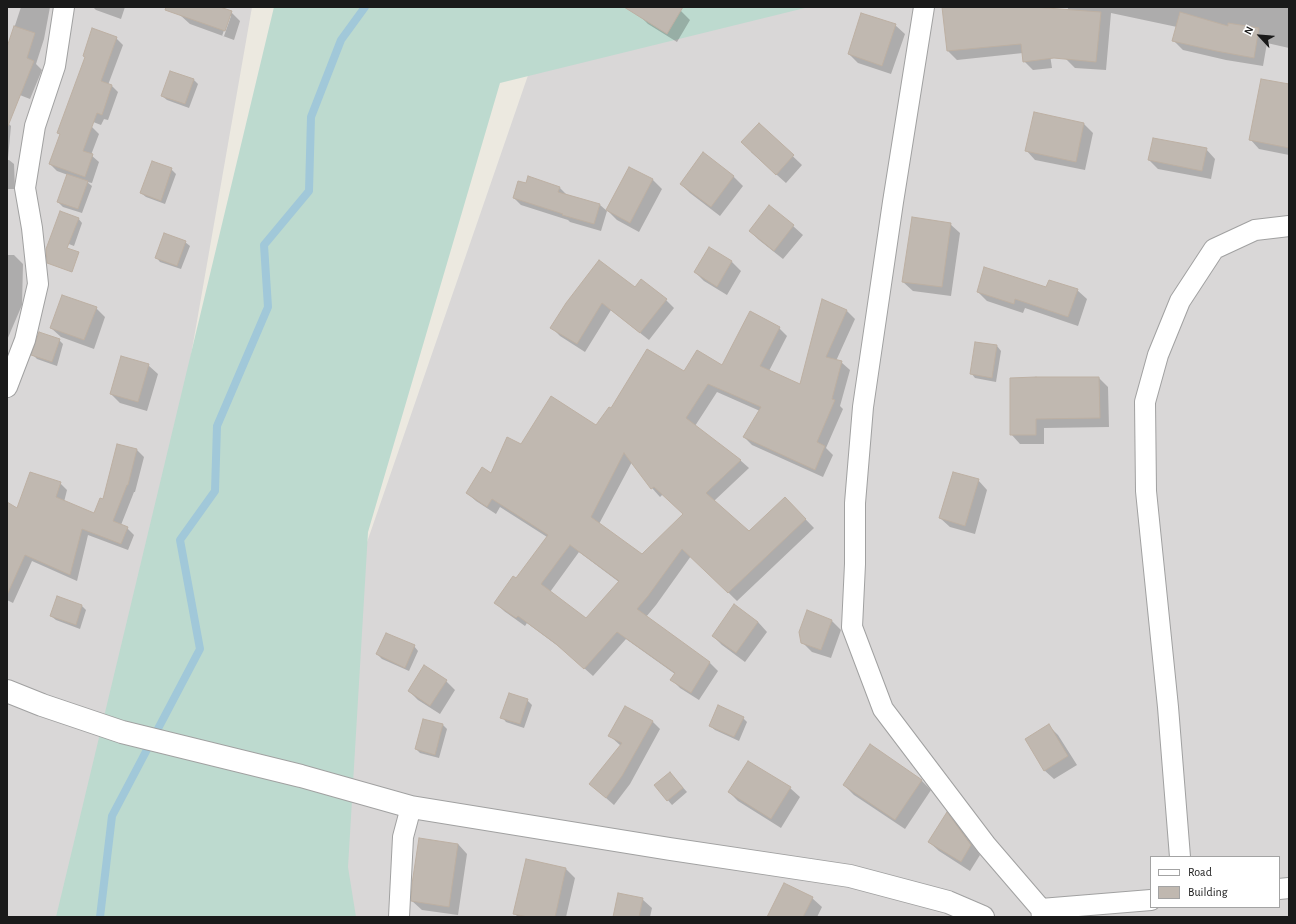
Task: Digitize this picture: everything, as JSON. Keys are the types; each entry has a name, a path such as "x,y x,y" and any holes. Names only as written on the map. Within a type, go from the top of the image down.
{"street":[{"path":"7,387 25,340 38,284 32,228 25,188 35,126 55,66 64,7"},
{"path":"924,7 894,194 863,407 855,503 855,564 852,627 883,709 986,844 1041,913 1150,900"},
{"path":"1180,856 1167,699 1146,491 1145,402 1158,355 1180,301 1214,249 1255,230 1289,226"},
{"path":"7,691 42,705 122,732 301,776 411,808 850,876 948,902 983,917"},
{"path":"399,917 403,837 411,808"}],"shaded area":[{"path":"7,7 252,7 115,789 80,917 7,917"},
{"path":"597,7 1289,7 1289,917 291,917 365,548 535,55"}],"green space":[{"path":"274,7 809,7 500,83 368,532 348,867 356,917 56,917"}],"building":[{"path":"166,7 220,7 232,11 225,31 165,10"},
{"path":"624,7 683,7 667,34"},
{"path":"942,7 1033,7 1101,12 1096,62 1054,58 1023,62 1021,44 947,51"},
{"path":"1180,12 1228,26 1228,23 1259,28 1254,58 1172,41"},
{"path":"861,13 896,24 882,66 848,54"},
{"path":"14,26 35,33 27,58 34,61 7,126 7,47"},
{"path":"92,28 117,37 101,81 112,85 102,115 97,113 83,151 93,154 85,177 49,164 60,134 57,133 85,57 83,56"},
{"path":"170,71 194,79 185,104 161,96"},
{"path":"1261,79 1289,84 1289,148 1249,140"},
{"path":"1034,112 1084,123 1076,162 1025,151"},
{"path":"759,123 794,155 776,175 741,142"},
{"path":"1153,138 1207,148 1202,171 1148,160"},
{"path":"703,152 734,176 711,207 680,184"},
{"path":"152,161 172,168 161,201 140,193"},
{"path":"629,167 653,179 630,223 606,210"},
{"path":"67,174 88,181 78,209 57,202"},
{"path":"528,176 560,187 558,192 600,204 594,224 562,215 563,214 513,198 518,181 526,183"},
{"path":"769,205 794,225 774,251 749,231"},
{"path":"60,211 79,218 67,248 79,252 72,272 47,263 46,249"},
{"path":"912,217 951,223 942,287 902,282"},
{"path":"164,233 186,241 177,266 155,258"},
{"path":"709,247 732,261 717,287 694,272"},
{"path":"599,260 635,287 641,279 667,299 640,333 602,303 577,344 550,328 566,303"},
{"path":"984,267 1046,287 1049,280 1078,289 1068,317 1015,299 1014,304 977,292"},
{"path":"62,295 97,307 84,340 50,328"},
{"path":"822,299 847,310 826,357 842,361 832,399 835,400 817,442 825,446 815,470 743,437 761,407 708,384 686,418 741,460 706,493 749,531 785,497 806,519 728,593 682,549 637,609 710,662 691,693 670,680 675,673 617,632 584,669 556,644 518,616 516,618 494,603 513,576 516,578 548,535 492,499 487,507 466,493 482,467 491,473 507,437 521,444 551,396 596,425 609,407 611,408 647,349 684,371 697,350 722,365 750,311 780,327 760,366 800,384","holes":["624,453 651,489 654,487 683,514 642,554 591,517","570,545 619,581 586,618 541,584"]},
{"path":"39,332 60,339 52,362 31,355"},
{"path":"975,342 997,345 992,378 970,374"},
{"path":"121,356 149,364 138,402 110,394"},
{"path":"1099,377 1100,418 1036,419 1036,435 1010,435 1010,378"},
{"path":"117,444 137,449 128,485 113,521 128,527 121,544 82,529 70,575 25,555 7,595 7,502 17,508 30,472 61,482 56,497 94,513 100,498 103,499"},
{"path":"953,472 979,479 965,526 939,518"},
{"path":"57,596 82,605 76,625 50,616"},
{"path":"734,604 758,622 736,653 712,636"},
{"path":"807,610 832,620 821,650 801,643 799,632"},
{"path":"386,633 415,645 405,668 376,654"},
{"path":"424,665 447,680 430,706 408,691"},
{"path":"509,693 528,699 520,724 500,718"},
{"path":"718,705 744,717 734,737 709,726"},
{"path":"625,706 653,721 622,776 606,798 589,784 622,743 608,736"},
{"path":"423,719 443,724 435,755 415,749"},
{"path":"1049,724 1068,756 1044,771 1025,739"},
{"path":"870,744 922,780 895,820 843,785"},
{"path":"748,761 791,787 771,819 728,792"},
{"path":"670,772 683,788 667,801 654,785"},
{"path":"947,812 971,845 961,862 928,842"},
{"path":"419,838 458,844 449,907 411,901"},
{"path":"526,859 566,868 555,917 528,917 513,914"},
{"path":"784,883 813,897 803,917 767,917"},
{"path":"618,893 643,898 639,917 613,917"}],"waterway":[{"path":"100,917 112,816 200,649 180,540 215,491 217,426 268,307 264,245 309,191 311,117 341,40 365,7"}]}
